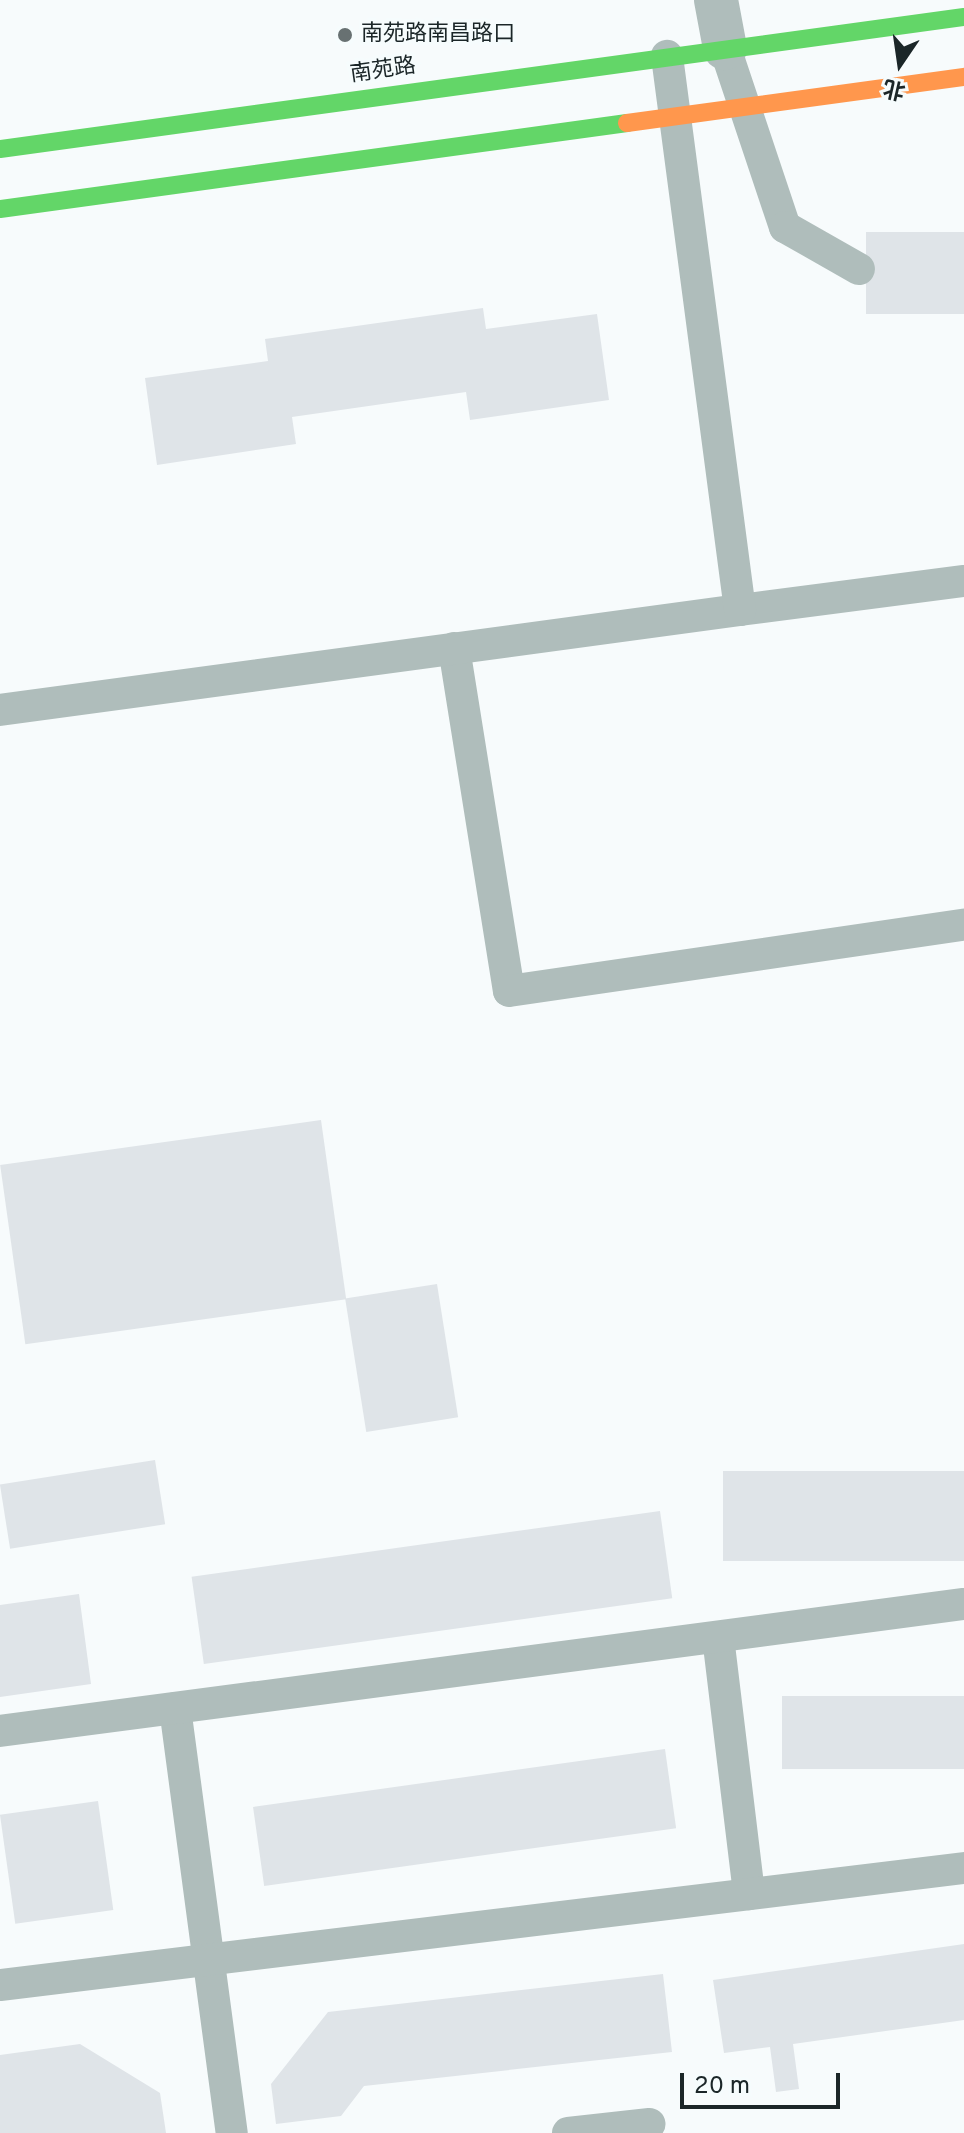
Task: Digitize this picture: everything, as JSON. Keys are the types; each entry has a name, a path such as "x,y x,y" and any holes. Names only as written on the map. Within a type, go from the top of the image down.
{"street":[{"path":"716,0 725,48"},
{"name":"南苑路","path":"0,149 964,17"},
{"path":"0,209 964,77"}],"lane":[{"path":"725,48 742,107 785,227 859,269"},
{"path":"667,56 740,610"},
{"path":"0,710 964,581"},
{"path":"454,648 509,991 964,925"},
{"path":"0,1731 964,1604"},
{"path":"718,1637 749,1894"},
{"path":"175,1708 232,2133"},
{"path":"0,1985 964,1868"},
{"path":"568,2133 650,2124"}],"building":[{"path":"866,232 964,232 964,314 866,314"},
{"path":"483,308 486,329 597,314 609,400 470,420 466,392 292,417 296,444 157,465 145,378 268,361 265,339"},
{"path":"321,1120 346,1299 25,1344 0,1165"},
{"path":"437,1284 458,1417 366,1432 345,1299"},
{"path":"155,1460 165,1524 10,1549 0,1485"},
{"path":"723,1471 964,1471 964,1561 723,1561"},
{"path":"660,1511 672,1598 204,1664 192,1577"},
{"path":"79,1594 91,1684 0,1697 0,1605"},
{"path":"782,1696 964,1696 964,1769 782,1769"},
{"path":"665,1749 676,1828 264,1886 253,1807"},
{"path":"98,1801 113,1910 15,1924 0,1815"},
{"path":"964,1944 964,2020 793,2044 799,2089 776,2092 770,2047 724,2053 713,1980"},
{"path":"663,1974 672,2052 364,2086 341,2116 276,2124 271,2084 328,2012"},
{"path":"80,2044 160,2093 166,2133 0,2133 0,2055"}],"traffic: fast":[{"path":"0,149 964,17"},
{"path":"0,209 627,123"}],"traffic: slow":[{"path":"627,123 964,77"}],"place":[{"name":"南苑路南昌路口","path":"345,35"}]}
